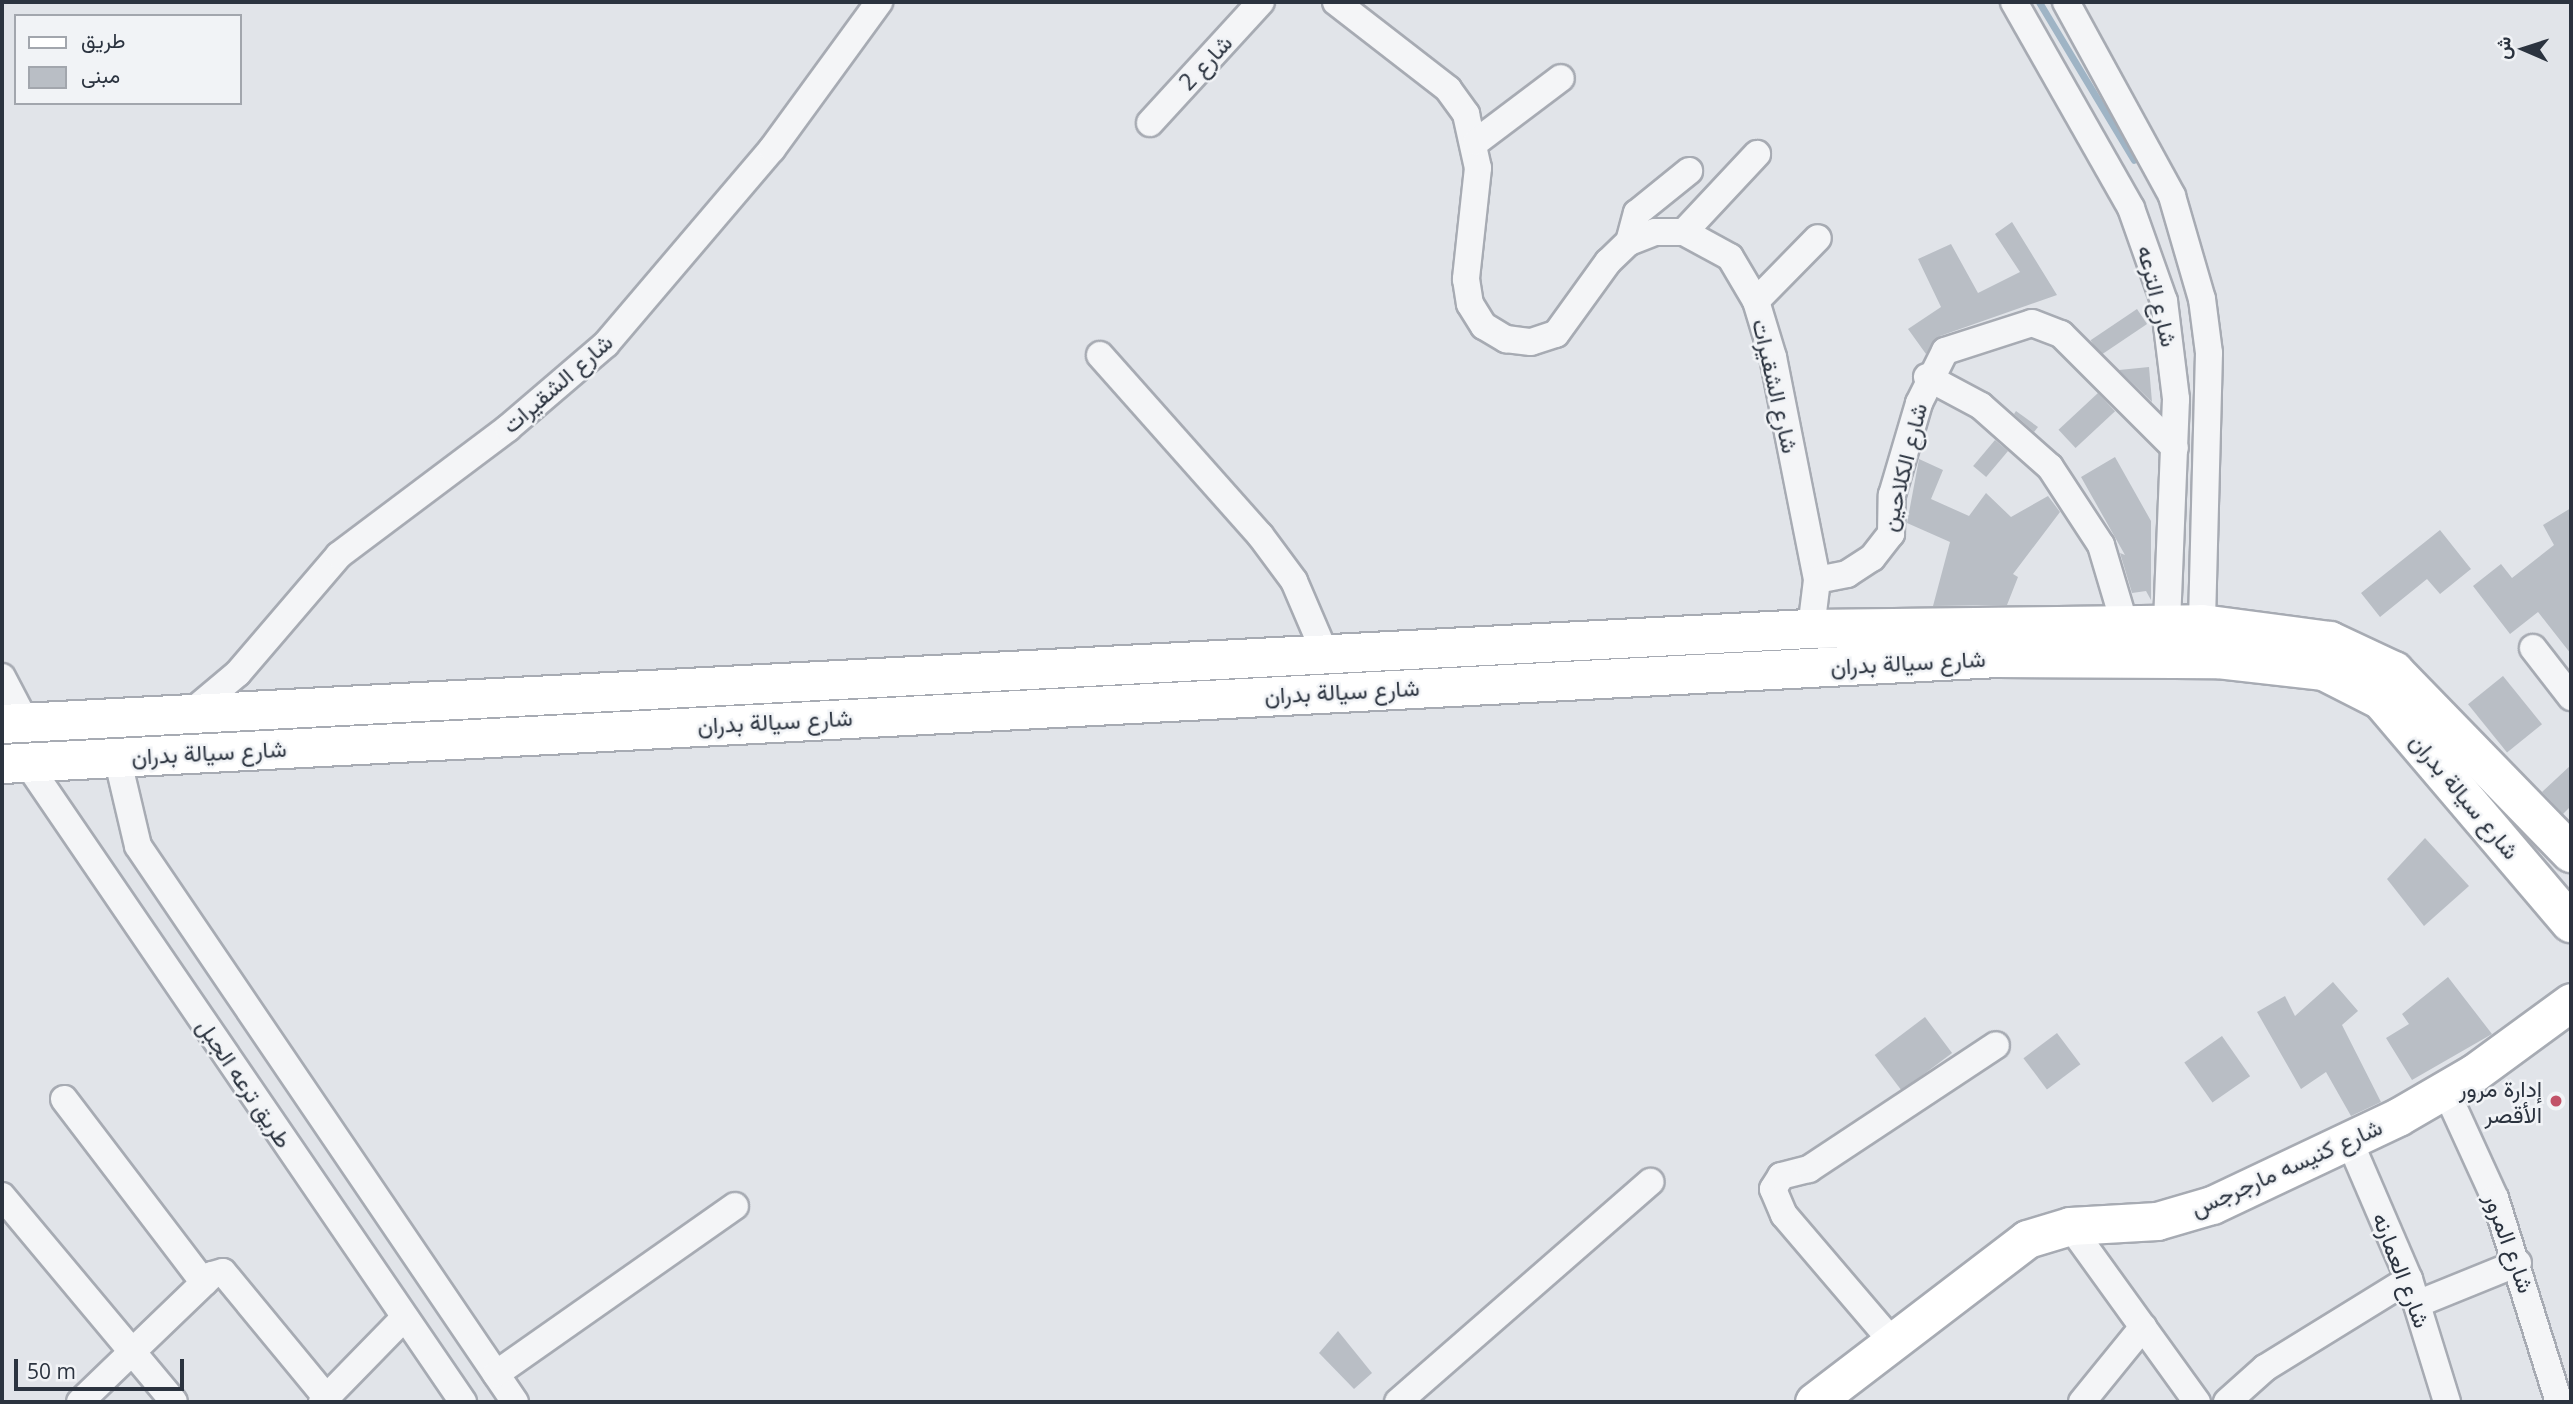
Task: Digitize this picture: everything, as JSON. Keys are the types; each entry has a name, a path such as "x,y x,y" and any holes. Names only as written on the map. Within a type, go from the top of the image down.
{"main road":[{"name":"شارع سيالة بدران","path":"14,723 187,717 1230,655 1811,629 2124,622 2184,624 2330,641 2394,671 2571,853"},
{"path":"1230,655 1244,696"},
{"name":"شارع سيالة بدران","path":"15,764 1244,696 2071,655 2218,659 2324,671 2381,700 2571,923"}],"street":[{"name":"شارع الشقيرات","path":"187,717 254,656 339,555 528,412 606,344 772,149 879,2"},
{"name":"شارع 2","path":"1150,123 1261,2"},
{"path":"1336,2 1448,89 1476,142 1466,279 1470,304 1484,326 1506,339 1531,342 1556,334 1629,242 1637,213 1689,171"},
{"name":"شارع الترعه","path":"2014,2 2108,164 2150,253 2172,349 2184,624"},
{"name":"شارع الترعه","path":"2066,2 2172,196 2202,299 2209,353 2184,624"},
{"path":"1476,142 1561,78"},
{"path":"1629,242 1655,232 1684,232 1757,154"},
{"name":"شارع الشقيرات","path":"1684,232 1730,257 1756,301 1817,580 1811,629"},
{"path":"1756,301 1818,238"},
{"name":"شارع الكلاحين","path":"1817,580 1855,568 1891,534 1892,495 1927,377 1945,351 2032,323 2061,334 2085,354 2175,448"},
{"path":"1100,355 1260,535 1294,581 1324,651"},
{"path":"1927,377 1981,406 2050,467 2101,545 2124,622"},
{"path":"2533,648 2571,697"},
{"path":"2,677 14,723"},
{"name":"طريق ترعه الجبل","path":"117,757 138,846 515,1402"},
{"name":"طريق ترعه الجبل","path":"15,764 463,1402"},
{"name":"شارع كنيسه مارجرجس","path":"1824,1399 1890,1339 2027,1240 2070,1226 2128,1225 2185,1214 2349,1140 2445,1089 2571,1002"},
{"path":"1890,1339 1784,1215 1773,1189 1781,1176 1809,1169 1996,1045"},
{"name":"شارع المرور","path":"2445,1089 2518,1263 2559,1402"},
{"path":"64,1099 204,1283"},
{"name":"شارع العمارنه","path":"2349,1140 2413,1291 2447,1402"},
{"path":"1398,1402 1650,1182"},
{"path":"2,1196 174,1402"},
{"path":"496,1374 735,1206"},
{"path":"2070,1226 2197,1402"},
{"path":"2227,1402 2265,1368 2413,1291 2518,1263"},
{"path":"80,1402 217,1272 233,1277 325,1400 404,1318"},
{"path":"2082,1402 2143,1328"}],"building":[{"path":"2012,222 2057,295 1940,336 1926,354 1908,329 1941,307 1918,259 1951,244 1978,293 2020,272 1995,234"},
{"path":"2137,309 2147,324 2101,355 2091,340"},
{"path":"2149,367 2152,402 2119,370"},
{"path":"2098,393 2115,411 2076,448 2059,430"},
{"path":"2016,411 2038,427 2034,432 2014,414"},
{"path":"1995,440 2008,451 1986,477 1973,466"},
{"path":"2115,457 2151,521 2151,600 2146,591 2132,593 2120,553 2125,555 2081,477"},
{"path":"1919,459 1943,470 1931,499 1969,516 1986,493 2011,517 2048,496 2060,512 2013,574 2018,577 2007,605 1933,606 1950,542 1907,523"},
{"path":"2571,508 2571,654 2538,612 2510,634 2473,586 2501,564 2512,578 2554,545 2543,525"},
{"path":"2440,530 2471,569 2440,594 2427,579 2380,617 2361,593"},
{"path":"2503,676 2542,724 2507,753 2468,704"},
{"path":"2571,765 2571,806 2563,814 2542,792"},
{"path":"2425,838 2469,886 2424,926 2387,879"},
{"path":"2448,977 2492,1034 2412,1080 2386,1038 2409,1024 2402,1014"},
{"path":"2333,982 2358,1011 2342,1025 2381,1102 2351,1116 2326,1072 2301,1089 2257,1012 2285,996 2295,1016"},
{"path":"1925,1017 1952,1053 1902,1091 1875,1055"},
{"path":"2057,1033 2080,1064 2047,1089 2023,1058"},
{"path":"2222,1036 2250,1076 2212,1103 2184,1062"},
{"path":"1338,1331 1372,1373 1354,1389 1319,1353"}],"waterway":[{"path":"2039,2 2134,160"}],"place":[{"name":"إدارة مرور الأقصر","path":"2556,1101"}]}
